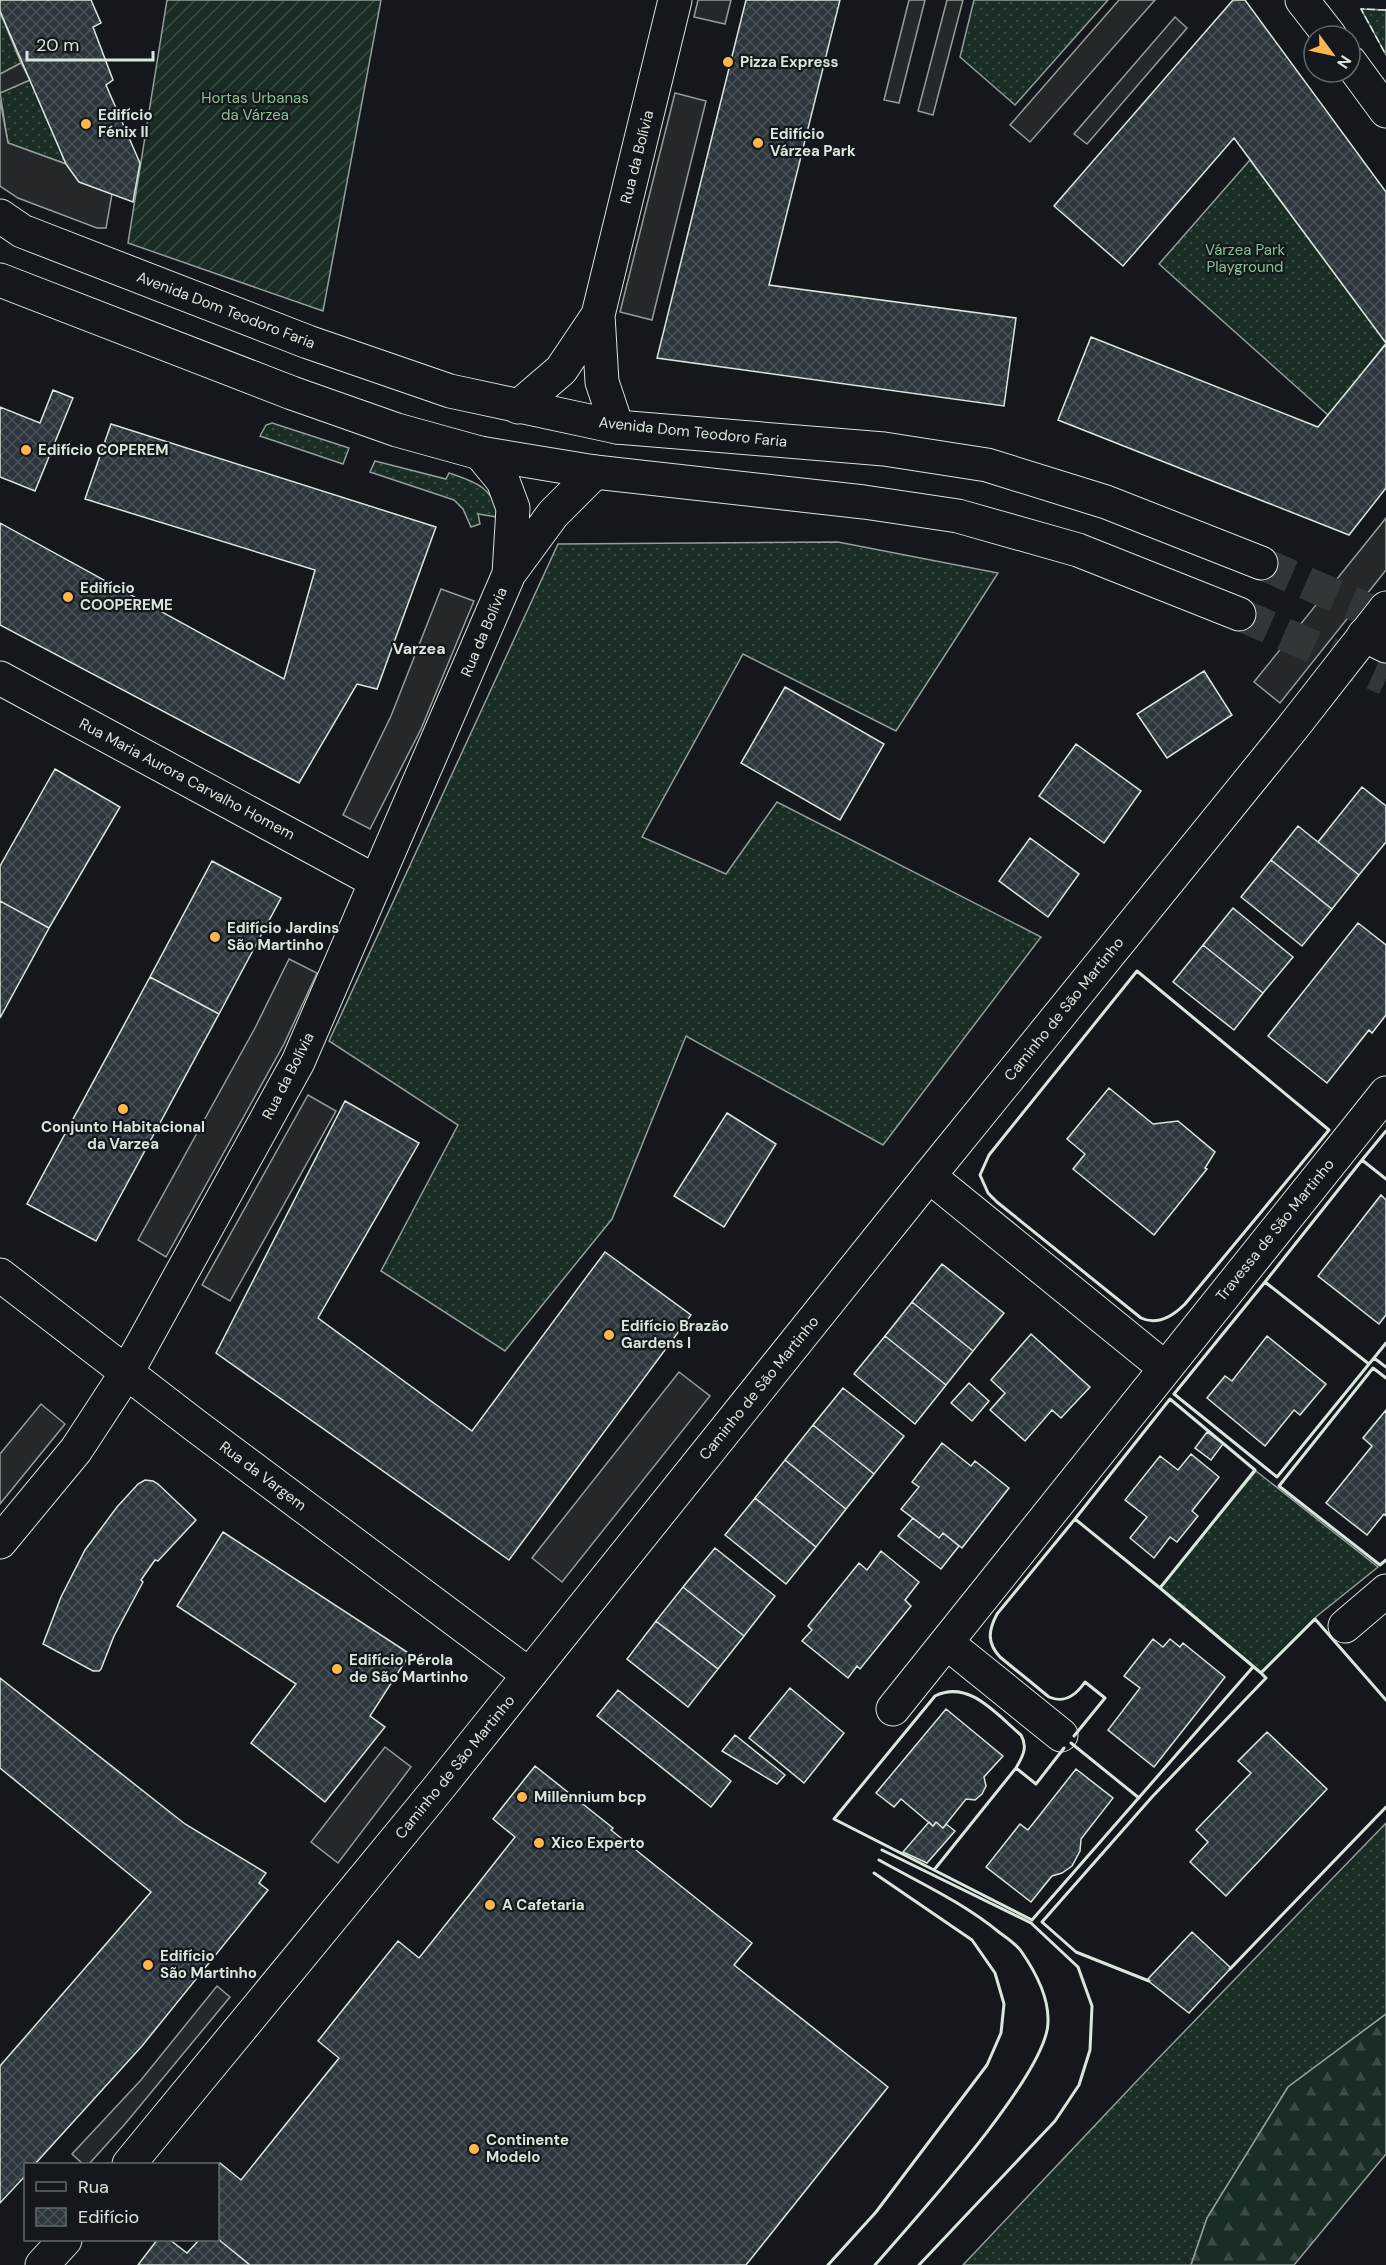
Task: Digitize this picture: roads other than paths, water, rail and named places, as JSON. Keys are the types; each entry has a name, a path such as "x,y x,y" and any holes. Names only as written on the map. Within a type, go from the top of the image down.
{"main road":[{"name":"Rua da Bolívia","path":"617,427 602,382 598,315 675,0"},
{"path":"1302,0 1321,24"},
{"path":"1362,78 1386,111"},
{"name":"Avenida Dom Teodoro Faria","path":"0,216 22,231 318,346 450,391 617,427 884,449 987,465 1106,502 1261,563"},
{"path":"0,280 292,393 397,430 480,453 595,472 864,502 958,516 1078,550 1239,614"},
{"name":"Rua da Bolívia","path":"518,406 561,370 598,315"},
{"name":"Rua da Bolívia","path":"480,453 503,481 513,508 509,574"},
{"name":"Rua da Bolívia","path":"0,1542 76,1450 127,1372 298,1062 509,574 553,514 595,472"},
{"name":"Caminho de São Martinho","path":"130,2163 391,1846 1293,727 1375,640 1386,608"},
{"name":"Rua Maria Aurora Carvalho Homem","path":"0,678 375,881"},
{"name":"Travessa de São Martinho","path":"893,1709 1386,1093"},
{"path":"929,1176 1165,1368"},
{"name":"Rua da Vargem","path":"0,1275 205,1433 528,1674"},
{"path":"1345,1626 1386,1591"},
{"path":"947,1643 1061,1735"},
{"path":"42,2265 64,2241"}],"tunnel":[{"path":"1261,563 1386,618"},
{"path":"1239,614 1386,679"}],"place":[{"name":"Pizza Express","path":"728,62"},
{"name":"Edifício Fénix II","path":"86,124"},
{"name":"Edifício Várzea Park","path":"758,143"},
{"name":"Edifício COPEREM","path":"26,450"},
{"name":"Edifício COOPEREME","path":"68,597"},
{"name":"Edifício Jardins São Martinho","path":"215,937"},
{"name":"Conjunto Habitacional da Varzea","path":"123,1109"},
{"name":"Edifício Brazão Gardens I","path":"609,1335"},
{"name":"Edifício Pérola de São Martinho","path":"337,1669"},
{"name":"Millennium bcp","path":"522,1797"},
{"name":"Xico Experto","path":"539,1843"},
{"name":"A Cafetaria","path":"490,1905"},
{"name":"Edifício São Martinho","path":"148,1965"},
{"name":"Continente Modelo","path":"474,2149"}],"district":[{"name":"Varzea","path":"419,648"}],"park label":[{"name":"Hortas Urbanas da Várzea","path":"255,106"},
{"name":"Várzea Park Playground","path":"1245,258"}]}
